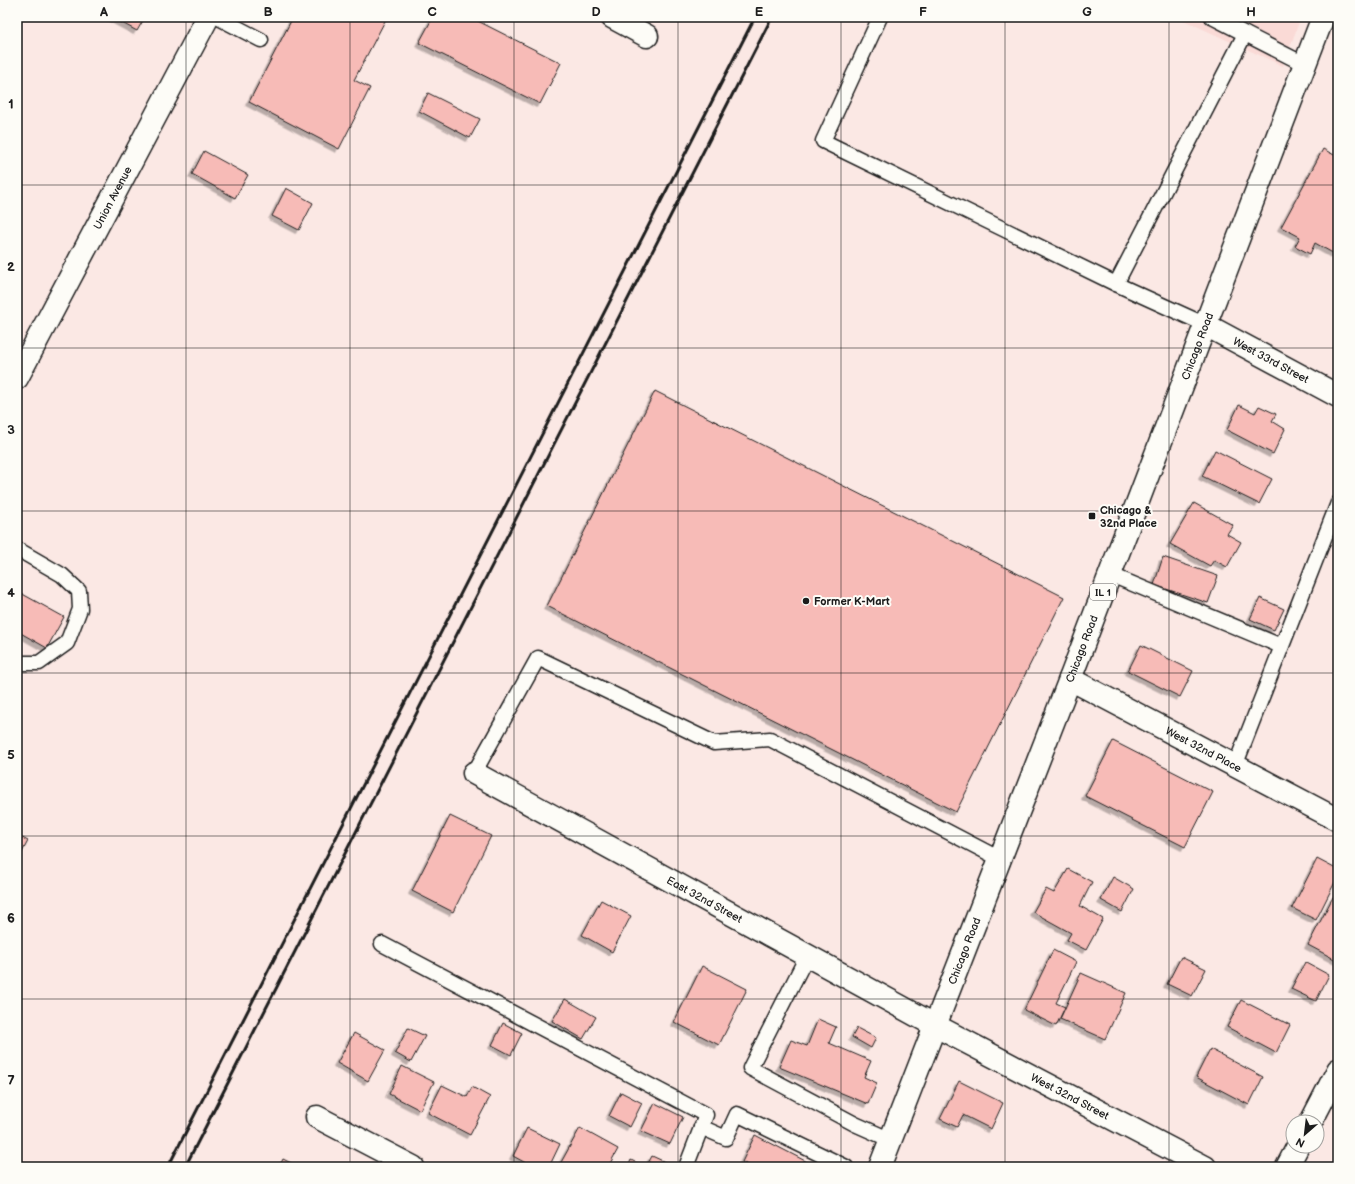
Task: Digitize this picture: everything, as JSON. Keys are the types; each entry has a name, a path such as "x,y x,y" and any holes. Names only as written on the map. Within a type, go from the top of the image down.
{"street":[{"name":"Union Avenue","path":"17,378 208,17"},
{"path":"612,17 647,36"},
{"name":"Chicago Road","path":"880,1167 1070,679 1322,17"},
{"name":"West 33rd Street","path":"1204,324 1338,396"},
{"name":"West 32nd Place","path":"1070,679 1338,820"},
{"name":"East 32nd Street","path":"474,773 936,1026"},
{"name":"West 32nd Street","path":"936,1026 1205,1167"},
{"path":"1315,1114 1338,1070"},
{"path":"317,1116 414,1167"},
{"path":"1287,1167 1294,1154"}],"lane":[{"path":"217,17 261,40"},
{"path":"880,17 822,141 1116,284 1204,324"},
{"path":"1217,18 1304,64"},
{"path":"1116,284 1245,34"},
{"path":"1235,766 1338,503"},
{"path":"17,549 68,580 79,591 80,609 67,643 39,663 17,663"},
{"path":"1109,574 1282,646"},
{"path":"474,773 538,658 714,743 770,739 1000,859"},
{"path":"382,944 706,1115 686,1167"},
{"path":"807,956 750,1068 855,1124 891,1140"},
{"path":"701,1127 726,1138 737,1114 846,1167"}],"shaded area":[{"path":"1177,17 1301,17 1283,66"}],"building":[{"path":"111,17 145,17 137,31"},
{"path":"293,17 387,17 354,80 370,88 339,149 249,102"},
{"path":"433,17 470,17 561,63 540,104 419,43"},
{"path":"428,93 480,119 470,138 419,111"},
{"path":"1323,149 1338,157 1338,256 1315,243 1310,254 1295,246 1300,237 1281,227"},
{"path":"204,151 248,175 235,198 192,174"},
{"path":"286,188 313,203 299,230 272,216"},
{"name":"Former K-Mart","path":"655,391 1064,597 956,812 547,606"},
{"path":"1239,405 1255,413 1259,406 1276,414 1272,421 1285,429 1273,454 1227,430"},
{"path":"1215,450 1272,479 1259,504 1202,476"},
{"path":"1194,503 1233,525 1227,534 1241,542 1227,567 1214,560 1210,566 1170,544"},
{"path":"1163,557 1218,576 1208,603 1154,585"},
{"path":"17,591 64,617 47,648 17,631"},
{"path":"1260,598 1284,609 1274,630 1250,619"},
{"path":"1141,645 1193,671 1180,697 1128,671"},
{"path":"1113,741 1213,792 1185,847 1085,796"},
{"path":"450,816 491,836 453,912 412,891"},
{"path":"17,835 28,841 17,862"},
{"path":"1317,859 1338,870 1338,876 1316,920 1292,908"},
{"path":"1068,869 1092,882 1080,906 1103,919 1086,950 1067,940 1071,933 1033,912 1046,889 1054,893"},
{"path":"1113,877 1134,889 1122,912 1101,900"},
{"path":"1333,897 1338,900 1338,961 1308,945"},
{"path":"601,900 631,916 612,952 582,935"},
{"path":"1053,950 1076,962 1056,1003 1065,1007 1056,1026 1024,1010"},
{"path":"1181,957 1206,969 1192,996 1167,984"},
{"path":"1305,962 1329,975 1316,1001 1291,989"},
{"path":"702,966 747,989 719,1045 674,1022"},
{"path":"1081,973 1126,993 1105,1039 1060,1019"},
{"path":"565,999 596,1017 583,1039 552,1021"},
{"path":"1241,1000 1290,1025 1276,1053 1227,1027"},
{"path":"818,1019 836,1027 829,1043 871,1061 864,1077 877,1083 868,1104 779,1067 791,1040 807,1046"},
{"path":"503,1023 522,1033 511,1055 492,1045"},
{"path":"408,1028 425,1036 411,1062 395,1053"},
{"path":"857,1028 876,1038 871,1048 852,1037"},
{"path":"354,1033 385,1050 368,1081 337,1063"},
{"path":"1210,1049 1263,1077 1249,1105 1196,1077"},
{"path":"402,1066 434,1082 420,1110 389,1094"},
{"path":"959,1081 1003,1103 991,1129 963,1115 957,1127 940,1119"},
{"path":"442,1085 467,1097 472,1087 490,1097 470,1135 428,1113"},
{"path":"621,1092 642,1103 630,1127 609,1116"},
{"path":"655,1103 683,1117 670,1144 641,1131"},
{"path":"527,1128 560,1144 549,1167 533,1167 513,1156"},
{"path":"580,1128 618,1149 608,1167 559,1166"},
{"path":"755,1135 817,1167 752,1167 742,1162"},
{"path":"652,1156 665,1162 663,1167 646,1167"},
{"path":"283,1159 299,1167 279,1167"},
{"path":"631,1160 645,1167 628,1167"}],"railway":[{"path":"168,1167 755,17"},
{"path":"185,1167 772,17"}],"place":[{"name":"Chicago & 32nd Place","path":"1092,516"},
{"name":"Former K-Mart","path":"806,601"}]}
